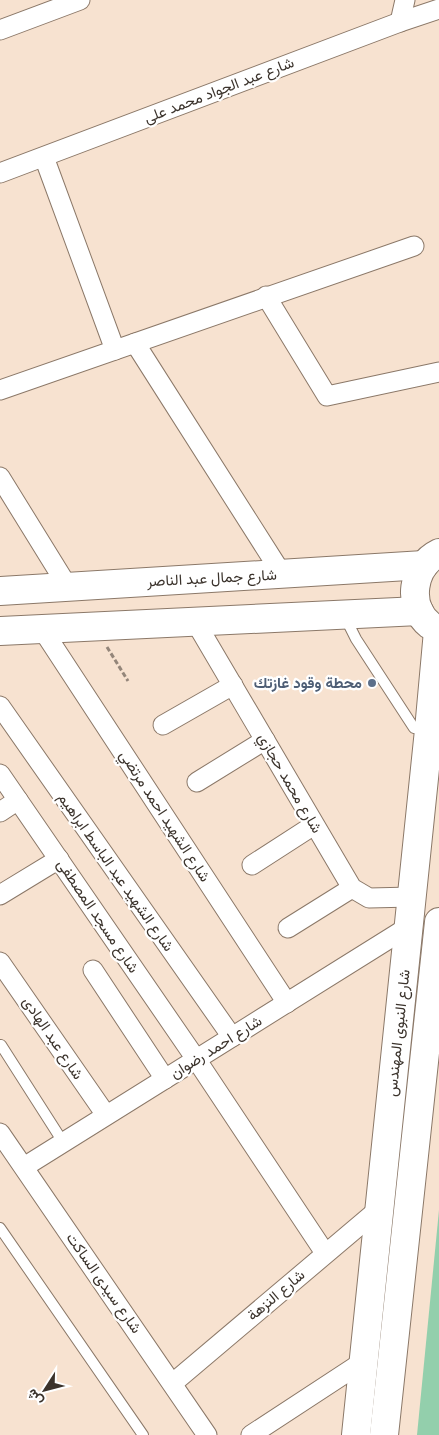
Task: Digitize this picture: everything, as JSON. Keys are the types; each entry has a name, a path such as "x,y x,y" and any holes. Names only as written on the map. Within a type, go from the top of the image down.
{"main road":[{"name":"شارع جمال عبد الناصر","path":"0,591 282,574 431,559"},
{"path":"431,559 415,588 415,600 419,611 427,623 438,631"},
{"path":"0,631 96,628 419,611"},
{"name":"شارع النبوى المهندس","path":"356,1435 430,730 438,631"},
{"name":"شارع النبوى المهندس","path":"386,1423 434,1012 439,922"},
{"path":"401,1004 434,1012"},
{"path":"363,1366 391,1373"},
{"path":"359,1407 386,1423"}],"street":[{"path":"0,30 80,0"},
{"path":"400,22 405,0"},
{"name":"شارع عبد الجواد محمد على","path":"0,173 439,9"},
{"path":"44,157 115,350"},
{"path":"0,390 414,246"},
{"path":"266,296 327,396 439,372"},
{"path":"135,343 282,574"},
{"path":"0,477 68,587"},
{"name":"شارع محمد حجازي","path":"196,623 352,888"},
{"name":"شارع الشهيد احمد مرتضي","path":"42,630 287,1003"},
{"path":"163,725 233,685"},
{"name":"شارع الشهيد عبد الباسط ابراهيم","path":"0,706 232,1037"},
{"path":"197,782 265,740"},
{"name":"شارع مسجد المصطفى","path":"0,774 196,1059 325,1253"},
{"path":"0,812 18,800"},
{"path":"252,865 314,825"},
{"path":"0,895 59,859"},
{"path":"288,928 352,888 369,898 412,897"},
{"name":"شارع احمد رضوان","path":"24,1167 408,927"},
{"name":"شارع عبد الهادى","path":"0,962 106,1115"},
{"path":"93,970 165,1079"},
{"name":"شارع سيدى الساكت","path":"0,1133 207,1435"},
{"name":"شارع النزهة","path":"173,1383 380,1208"},
{"path":"251,1435 363,1366"}],"lane":[{"path":"344,614 356,639 414,728 430,730"},
{"path":"1,1045 63,1142"},
{"path":"0,1228 143,1435"}],"path":[{"path":"96,628 128,680"}],"green space":[{"path":"439,1210 439,1435 417,1435"}],"place":[{"name":"محطة وقود غازتك","path":"372,683"}]}
